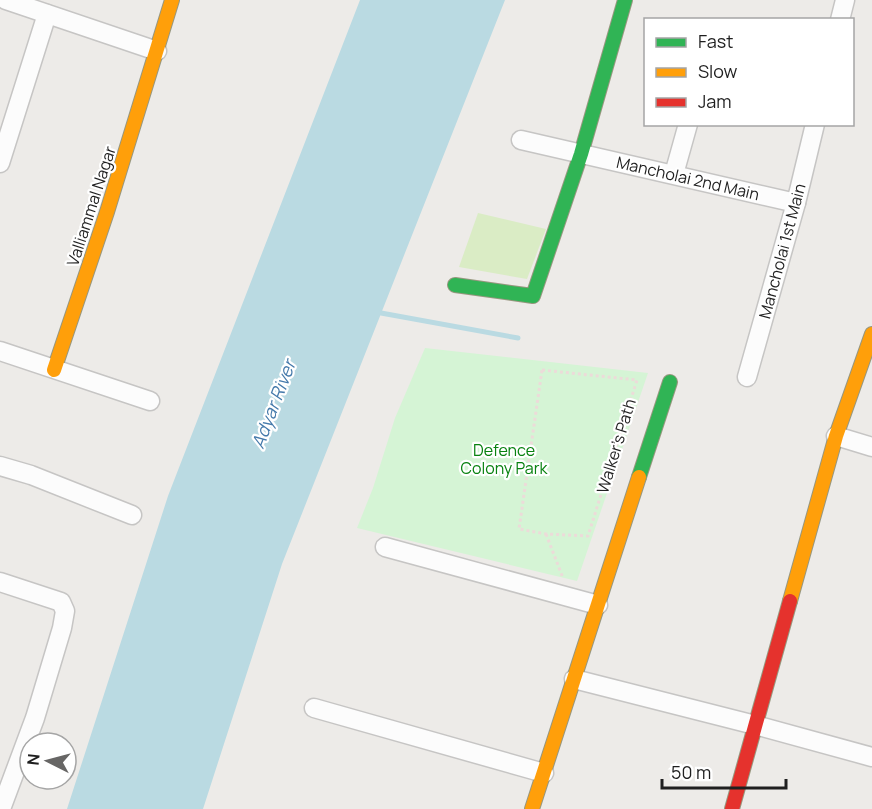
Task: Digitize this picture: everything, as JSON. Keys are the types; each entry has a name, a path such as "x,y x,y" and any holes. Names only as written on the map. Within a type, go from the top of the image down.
{"street":[{"path":"6,0 156,51"},
{"name":"Valliammal Nagar","path":"54,370 110,202 172,0"},
{"path":"455,285 533,296 581,154 625,0"},
{"path":"840,18 845,0"},
{"path":"0,163 47,14"},
{"path":"674,174 687,126"},
{"name":"Mancholai 1st Main","path":"747,377 796,203 815,126"},
{"name":"Mancholai 2nd Main","path":"521,140 796,203"},
{"path":"732,809 836,436 872,334"},
{"path":"0,351 150,401"},
{"path":"532,809 670,382"},
{"path":"836,436 872,447"},
{"path":"0,466 31,475 132,515"},
{"path":"385,547 598,605"},
{"path":"0,582 61,602 64,611 62,628 35,717 1,809"},
{"path":"574,679 755,724 872,757"},
{"path":"314,708 544,773"}],"path":[{"name":"Walker's Path","path":"542,370 637,380 588,536 546,534 519,529 542,370"},
{"path":"546,534 570,598"}],"green space":[{"path":"478,213 546,229 527,279 459,267"},
{"name":"Defence Colony Park","path":"425,348 648,373 577,581 357,528 373,488 395,418"}],"water":[{"name":"Adyar River","path":"360,0 505,0 282,564 203,809 67,809 73,791 78,791 78,775 168,496"}],"waterway":[{"path":"381,313 518,338"}],"traffic: fast":[{"path":"455,285 533,296 581,154 625,0"},
{"path":"639,477 670,382"}],"traffic: slow":[{"path":"54,370 107,212 172,0"},
{"path":"790,601 836,436 872,334"},
{"path":"532,809 639,477"}],"traffic: jam":[{"path":"732,809 790,601"}]}
